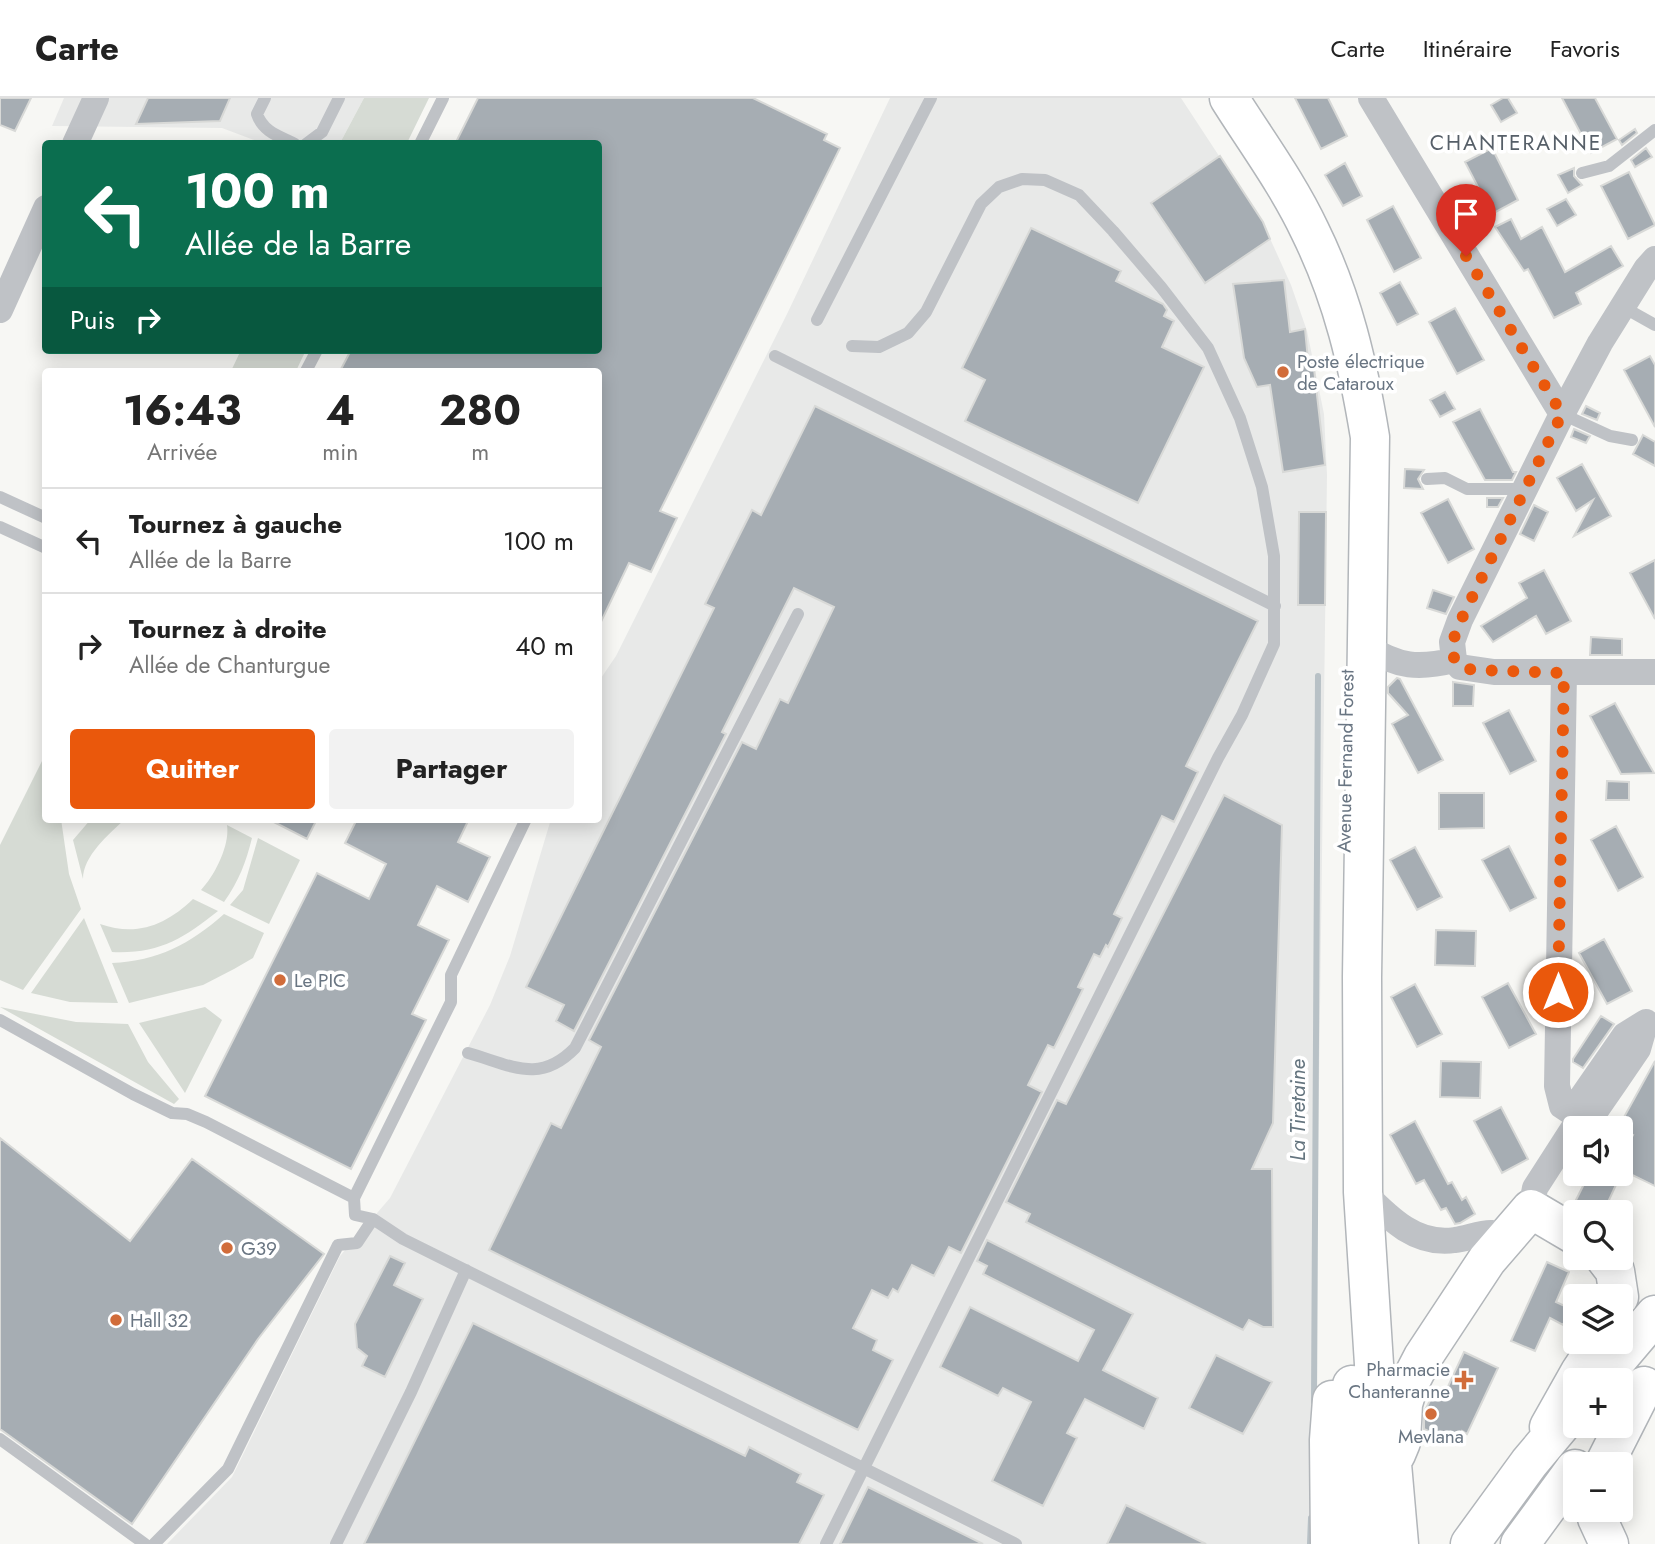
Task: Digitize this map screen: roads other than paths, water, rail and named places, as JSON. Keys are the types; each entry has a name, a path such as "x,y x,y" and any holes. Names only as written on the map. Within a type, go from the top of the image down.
{"main road":[{"name":"Avenue Fernand Forest","path":"1205,98 1295,240 1323,311 1342,376 1350,445 1342,1107 1351,1373 1375,1461"},
{"name":"Avenue Fernand Forest","path":"1229,98 1310,230 1343,310 1359,371 1370,437 1362,977 1363,1192 1377,1411 1375,1461"},
{"path":"1364,1544 1375,1461 1401,1442 1403,1405 1409,1384 1427,1350 1516,1217 1563,1231"},
{"path":"1609,1368 1655,1315"},
{"path":"1529,1463 1592,1354"},
{"path":"1331,1544 1329,1440 1333,1396 1351,1373"},
{"path":"1610,1452 1640,1390"},
{"path":"1470,1544 1529,1463 1563,1422"},
{"path":"1375,1461 1399,1544"},
{"path":"1520,1544 1563,1485"},
{"path":"1599,1522 1609,1544"}],"street":[{"path":"77,140 96,98"},
{"path":"1371,98 1562,414"},
{"path":"0,310 42,217"},
{"path":"1655,259 1623,307 1562,414 1452,642 1454,660 1460,667 1474,670 1655,672"},
{"path":"1367,647 1394,662 1437,664 1454,660"},
{"path":"1564,673 1557,1086 1562,1106 1577,1116"},
{"path":"1584,1116 1596,1110 1638,1049 1650,1015"},
{"path":"1377,1411 1390,1381 1461,1271 1516,1217 1563,1144"},
{"path":"1363,1192 1391,1220 1418,1235 1434,1240 1451,1241 1516,1217"}],"lane":[{"path":"265,98 257,114 260,124 287,140"},
{"path":"311,140 322,132 339,98"},
{"path":"422,140 443,98"},
{"path":"817,320 931,98"},
{"path":"1582,173 1609,166 1655,130"},
{"path":"826,1544 1193,807 1242,715 1274,644 1275,606 1274,556 1262,487 1240,418 1208,348 1161,287 1079,195 1045,180 1022,179 999,187 981,204 926,312 908,333 879,347 852,346"},
{"path":"1623,307 1655,325"},
{"path":"775,356 1275,606"},
{"path":"1562,414 1609,436 1632,440"},
{"path":"1427,479 1445,478 1467,489 1524,489"},
{"path":"0,497 42,516"},
{"path":"0,527 42,546"},
{"path":"468,1053 528,1071 545,1069 562,1061 575,1048 798,614"},
{"path":"524,823 451,975 451,1002 354,1198 355,1215 373,1219 398,1237 1016,1544"},
{"path":"0,1020 133,1094 172,1113 187,1114 216,1127 354,1198"},
{"path":"154,1544 228,1469 338,1245 357,1243 373,1219"},
{"path":"336,1544 411,1392 466,1270"},
{"path":"0,1439 145,1544"}],"waterway":[{"name":"La Tiretaine","path":"1314,1402 1318,676"},
{"name":"La Tiretaine","path":"1310,1544 1311,1518"}],"place":[{"name":"Poste électrique de Cataroux","path":"1283,372"},
{"name":"Le PIC","path":"280,980"},
{"name":"G39","path":"227,1248"},
{"name":"Hall 32","path":"116,1320"},
{"name":"Pharmacie Chanteranne","path":"1464,1380"},
{"name":"Mevlana","path":"1431,1414"}],"district":[{"name":"CHANTERANNE","path":"1516,143"}]}
